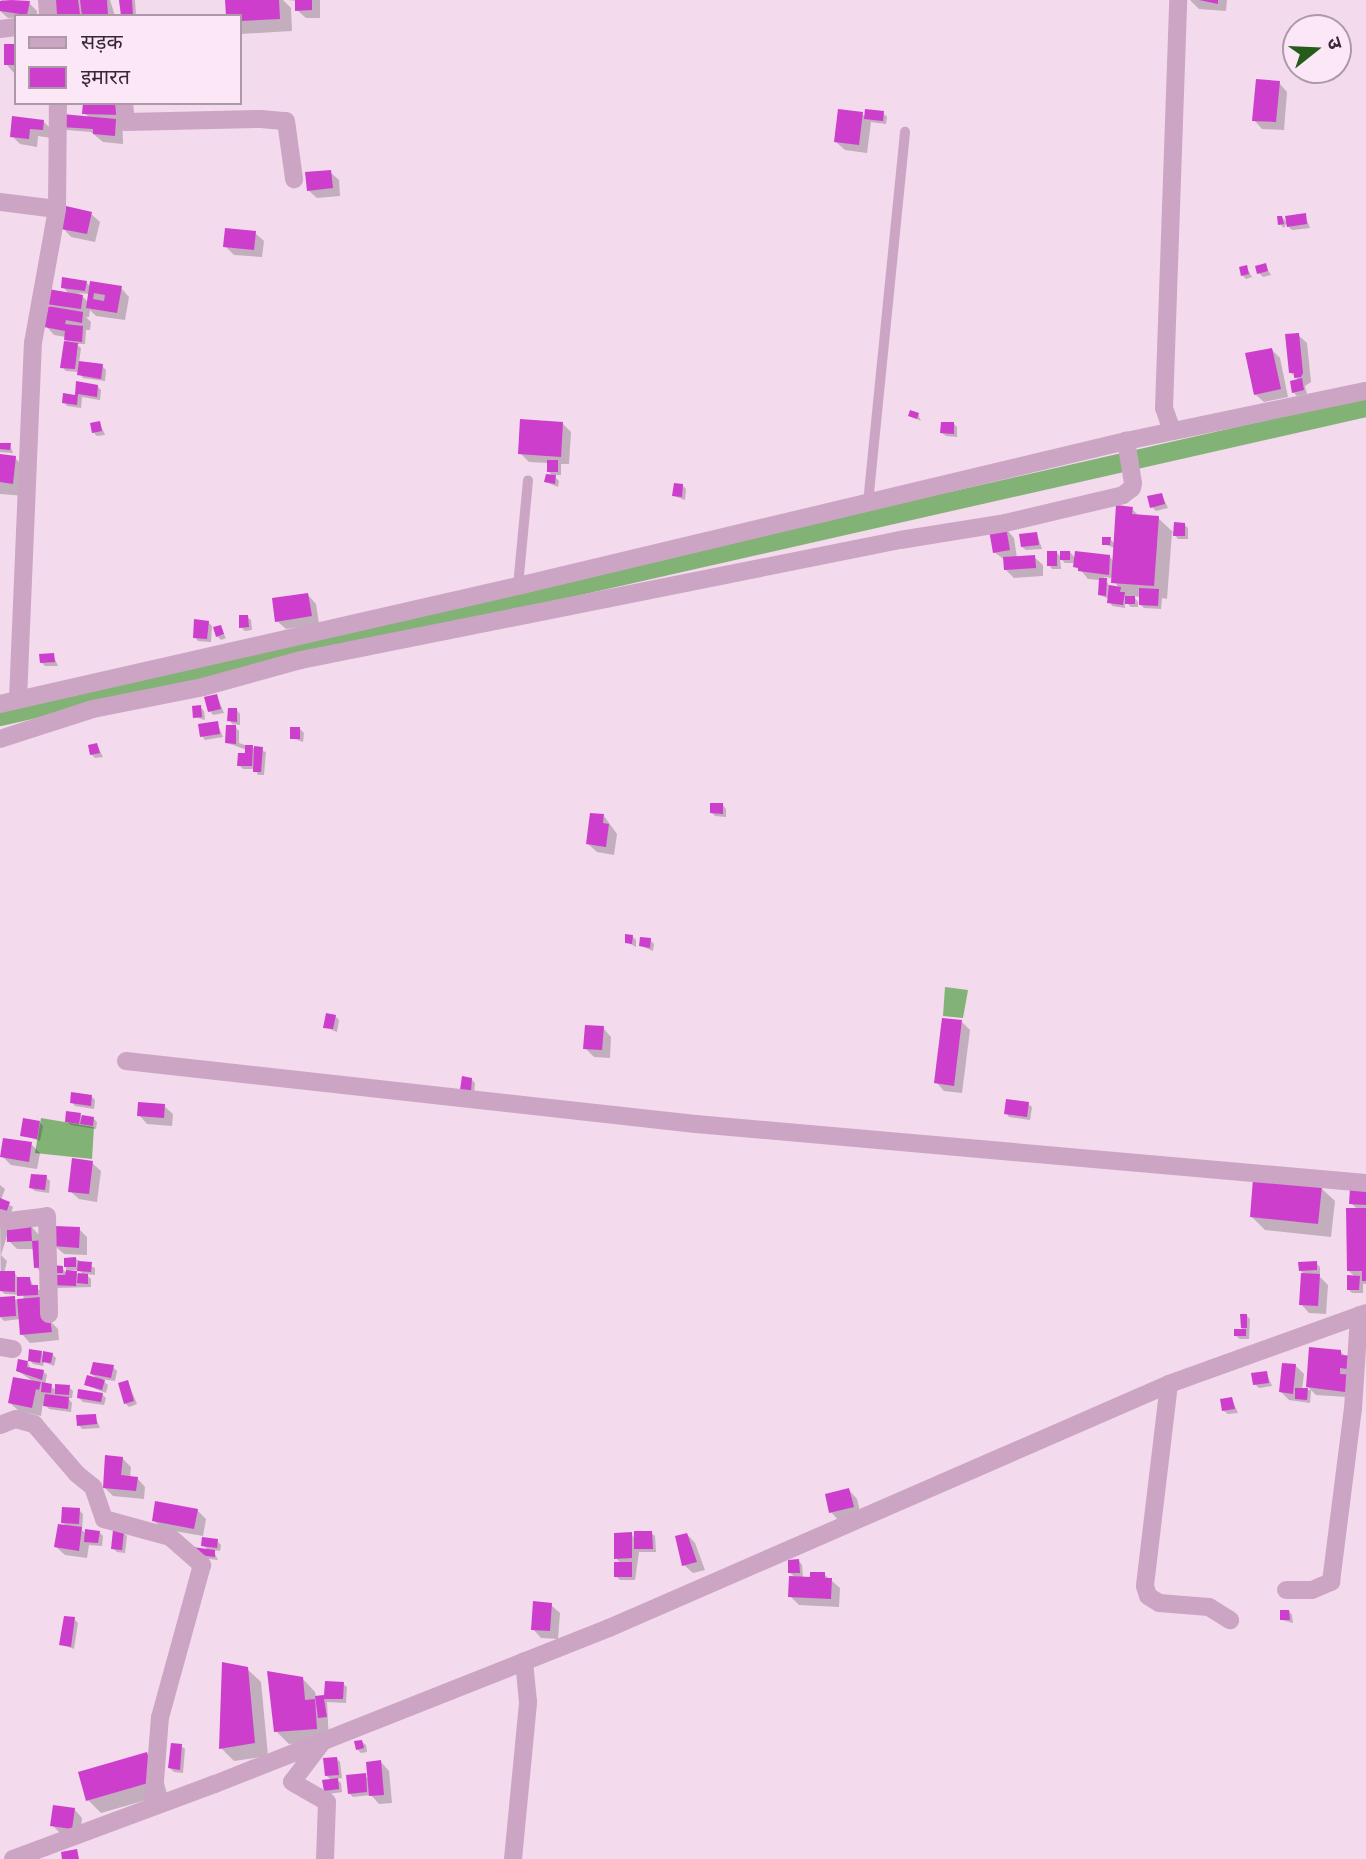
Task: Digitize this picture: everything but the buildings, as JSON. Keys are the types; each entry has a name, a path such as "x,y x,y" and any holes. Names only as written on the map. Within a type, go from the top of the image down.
{"street":[{"path":"1172,432 1164,408 1164,395 1178,0"},
{"path":"18,699 33,343 57,209 58,105"},
{"path":"124,105 125,122 261,118 285,121 294,179"},
{"path":"0,202 57,209"},
{"path":"0,704 868,503 1128,450 1172,432 1366,391"},
{"path":"0,739 93,709 203,687 301,660 900,540 1005,523 1123,495 1133,483 1128,450"},
{"path":"126,1061 696,1125 1366,1183"},
{"path":"0,1218 9,1221 47,1216 50,1314"},
{"path":"13,1859 609,1628 1169,1384 1362,1314 1331,1582 1312,1590 1286,1590"},
{"path":"1169,1384 1145,1586 1148,1596 1159,1603 1209,1607 1230,1620"},
{"path":"0,1425 16,1419 34,1424 77,1474 93,1487 104,1518 170,1538 202,1565 160,1717 153,1806"},
{"path":"513,1859 528,1702 524,1661"},
{"path":"323,1741 292,1782 327,1802 325,1859"}],"lane":[{"path":"868,503 905,132"},
{"path":"518,586 528,480"}],"shaded area":[{"path":"945,987 968,990 963,1018 943,1016"},
{"path":"41,1118 94,1127 92,1159 35,1153"}],"waterway":[{"path":"0,716 1366,407"}]}
